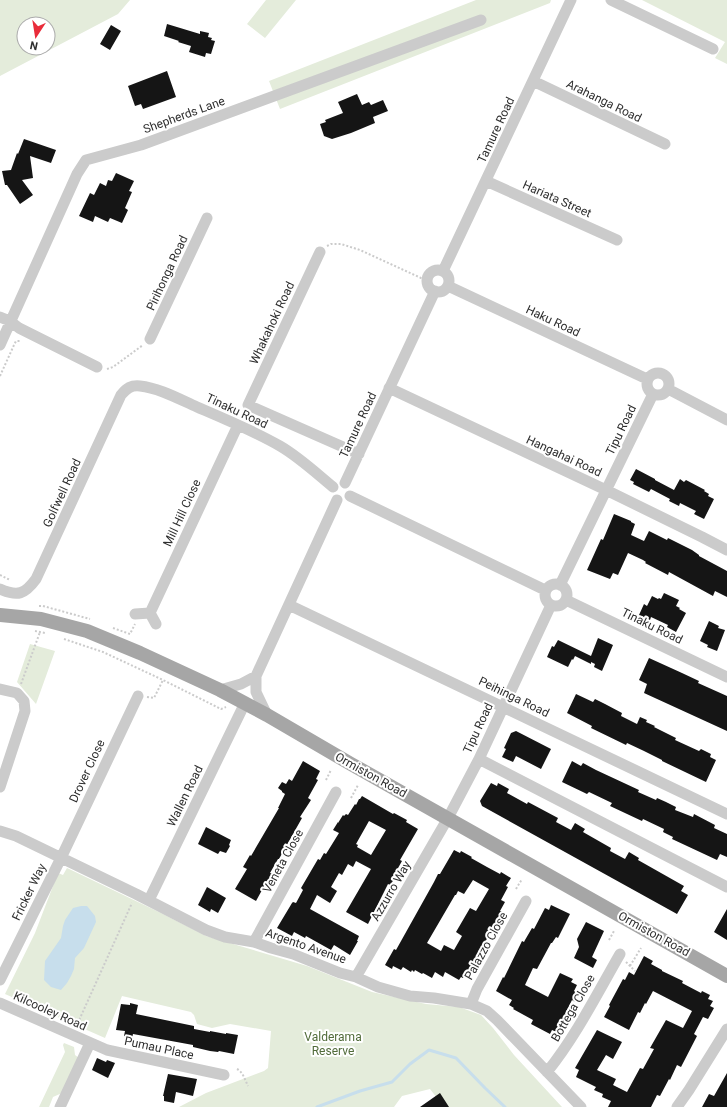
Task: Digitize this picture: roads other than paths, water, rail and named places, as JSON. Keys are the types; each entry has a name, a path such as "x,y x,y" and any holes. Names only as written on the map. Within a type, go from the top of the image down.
{"main road":[{"name":"Ormiston Road","path":"0,615 41,619 88,631 220,690 267,715 727,976"}],"street":[{"name":"Tamure Road","path":"443,271 571,0"},
{"path":"611,0 714,49"},
{"name":"Shepherds Lane","path":"0,345 5,319 76,174 86,160 141,145 481,20"},
{"name":"Arahanga Road","path":"533,81 664,144"},
{"name":"Hariata Street","path":"486,181 617,240"},
{"name":"Pirihonga Road","path":"150,339 207,218"},
{"name":"Whakahoki Road","path":"320,252 248,405 358,454"},
{"path":"437,270 443,271 448,278 448,286 444,290 435,292 428,286 428,276 437,270"},
{"name":"Haku Road","path":"448,286 647,379"},
{"name":"Tamure Road","path":"345,483 435,292"},
{"path":"5,319 97,368"},
{"path":"652,374 662,374 669,382 668,389 663,394 653,394 647,386 647,379 652,374"},
{"name":"Tinaku Road","path":"122,394 131,386 150,388 168,394 238,425 280,446 307,465 333,487"},
{"name":"Hangahai Road","path":"389,388 606,490 727,550"},
{"path":"668,389 727,420"},
{"name":"Golfwell Road","path":"0,589 17,594 29,588 36,579 122,394"},
{"name":"Tipu Road","path":"560,585 653,394"},
{"name":"Mill Hill Close","path":"150,613 238,425"},
{"path":"340,482 345,483 350,487 350,496 343,501 335,499 332,493 333,487 340,482"},
{"path":"350,496 545,590"},
{"path":"267,715 256,692 256,676 337,500"},
{"path":"550,585 560,585 565,589 567,596 566,600 561,605 551,605 546,600 544,594 545,590 550,585"},
{"name":"Tinaku Road","path":"566,600 727,677"},
{"name":"Peihinga Road","path":"289,605 727,814"},
{"name":"Tipu Road","path":"448,818 479,759 551,605"},
{"path":"135,614 150,613 156,624"},
{"path":"220,690 241,684 256,676"},
{"path":"0,689 17,693 24,701 25,711 0,787"},
{"name":"Drover Close","path":"61,858 138,696"},
{"name":"Wallen Road","path":"149,900 245,703"},
{"path":"479,759 727,887"},
{"name":"Veneta Close","path":"254,942 336,792"},
{"name":"Azzurro Way","path":"356,977 448,818"},
{"name":"Argento Avenue","path":"0,831 16,836 149,900 206,930 225,937 254,942 293,954 340,973 356,977 378,987 410,996 471,1004 487,1011 581,1107"},
{"name":"Fricker Way","path":"0,980 61,858"},
{"name":"Palazzo Close","path":"471,1004 477,989 526,901"},
{"name":"Bottega Close","path":"547,1072 570,1041 620,954"},
{"name":"Kilcooley Road","path":"0,1002 90,1043"},
{"path":"677,1107 727,1029"},
{"path":"60,1107 90,1043"},
{"name":"Pumau Place","path":"90,1043 107,1050 224,1075"}],"water":[{"path":"87,906 95,916 96,922 84,948 75,958 74,969 67,983 61,990 51,987 44,980 45,961 61,938 65,920 73,908"}],"waterway":[{"path":"317,1107 360,1091 392,1082 410,1064 429,1050 456,1058 505,1107"}],"park label":[{"name":"Valderama Reserve","path":"333,1044"}]}
